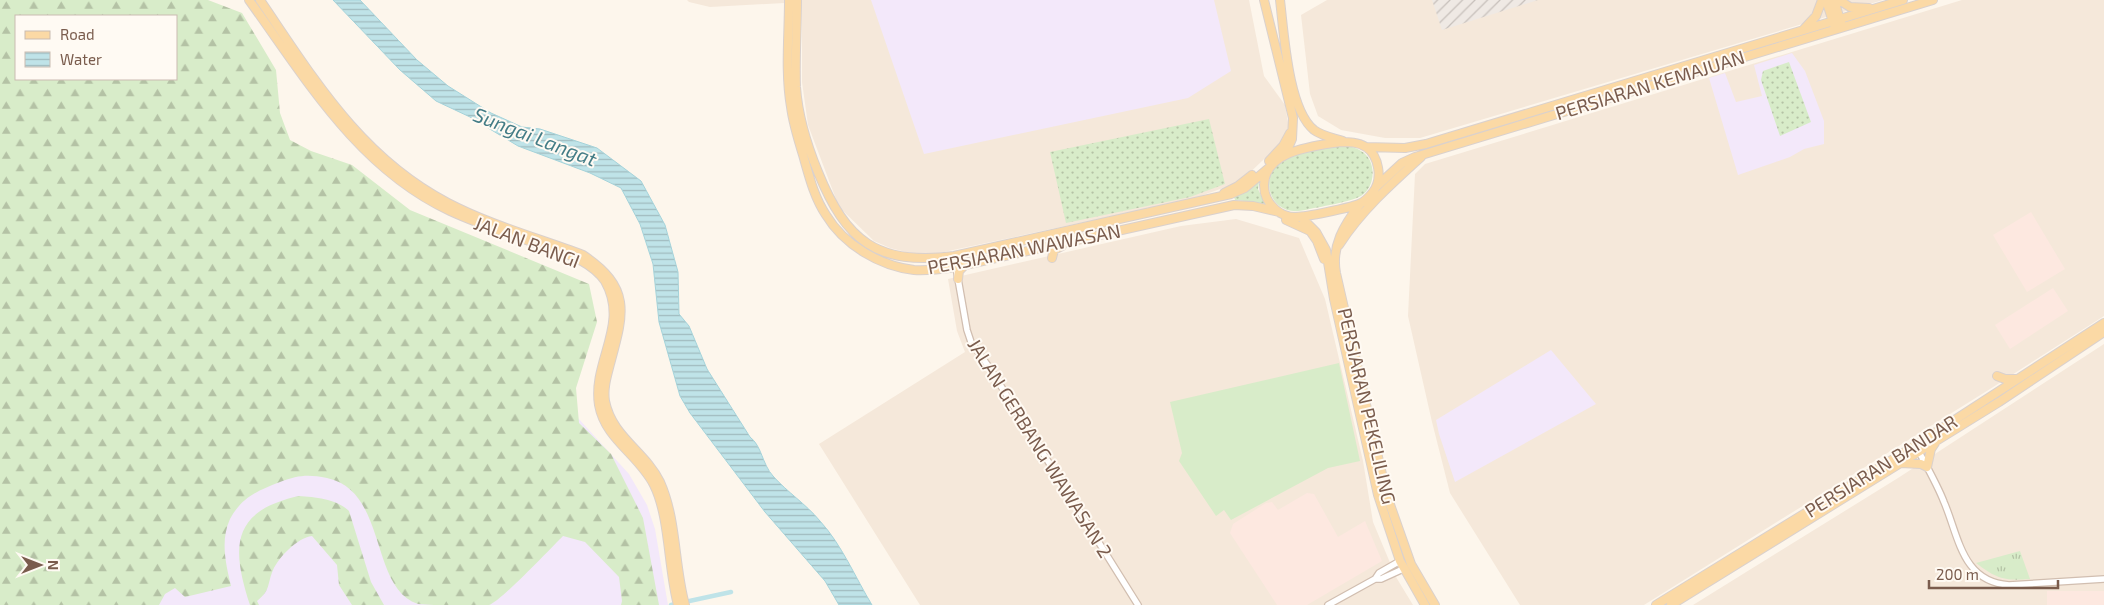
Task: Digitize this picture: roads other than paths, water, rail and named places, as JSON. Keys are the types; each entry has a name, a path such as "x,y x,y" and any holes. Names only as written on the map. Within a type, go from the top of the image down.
{"main road":[{"name":"JALAN BANGI","path":"249,0 331,114 347,134 382,167 413,191 448,210 579,260 595,270 604,280 614,307 615,317 614,328 599,378 600,411 609,431 636,459 654,486 661,506 680,601"},
{"name":"JALAN BANGI","path":"260,0 328,99 351,128 384,161 415,184 449,204 583,255 599,266 610,278 617,290 621,303 622,319 605,383 605,401 616,428 652,468 660,483 670,516 680,601"},
{"name":"PERSIARAN WAWASAN","path":"790,0 788,76 790,107 808,174 826,216 842,235 873,257 897,267 915,270 944,268 957,273 967,264 1180,215 1234,205 1252,206 1279,212"},
{"name":"PERSIARAN WAWASAN","path":"797,0 796,87 802,125 826,192 836,211 860,238 891,254 911,259 954,256 1238,192 1270,166"},
{"path":"1264,0 1292,112 1292,139 1285,155"},
{"path":"1280,0 1290,74 1299,110 1316,132 1366,147 1377,163 1378,177 1376,188 1360,204 1301,217 1291,217 1279,212 1268,200 1264,189 1266,175 1270,166 1285,155 1346,142"},
{"path":"1801,32 1816,16 1822,0"},
{"path":"1826,0 1838,24"},
{"path":"1834,0 1838,24"},
{"path":"1839,0 1850,6 1876,8"},
{"name":"PERSIARAN KEMAJUAN","path":"1376,188 1402,163 1424,154 1838,24 1876,8 1903,0"},
{"name":"PERSIARAN KEMAJUAN","path":"1366,147 1405,148 1426,144 1801,32 1933,0"},
{"path":"796,59 794,70 788,76 796,87"},
{"path":"1212,198 1238,186 1266,164 1282,146 1293,127"},
{"path":"1336,139 1347,137 1389,147"},
{"path":"1336,251 1354,223 1394,180 1424,154"},
{"path":"826,192 821,206 836,211"},
{"name":"PERSIARAN PEKELILING","path":"1360,204 1343,227 1336,251 1336,273 1387,496 1411,564 1435,604"},
{"path":"1234,205 1305,227 1314,235 1322,254 1328,262"},
{"name":"PERSIARAN PEKELILING","path":"1301,217 1320,237 1326,250 1334,299 1374,476 1401,565 1425,605"},
{"path":"1052,258 1054,250 1068,242"},
{"path":"957,273 967,264"},
{"name":"PERSIARAN BANDAR","path":"1671,605 1901,463 1918,448 1939,439 1996,398 2005,388 2104,323"},
{"name":"PERSIARAN BANDAR","path":"1656,605 1918,448 1996,398 2026,384 2104,332"},
{"path":"1996,398 1998,388 1997,376 2005,379 2019,379"},
{"path":"2005,388 2013,390 2026,384"},
{"path":"1901,463 1921,464 1927,467 1931,449 1939,439"}],"street":[{"name":"JALAN GERBANG WAWASAN 2","path":"954,256 966,330 971,342 989,367 1138,605"},
{"path":"1918,448 1943,499 1964,557 1970,566 1983,578 1994,583 2009,585 2104,579"},
{"path":"1328,605 1375,579 1381,579 1401,565"}],"water":[{"name":"Sungai Langat","path":"333,0 360,0 417,60 448,86 491,113 522,127 540,129 597,148 641,181 665,225 678,272 679,314 689,326 707,369 757,445 769,471 828,530 872,605 839,605 825,581 765,512 690,413 680,396 659,322 653,264 640,224 621,188 590,173 518,146 470,117 436,101 400,70"}],"waterway":[{"path":"671,605 731,592"}]}
